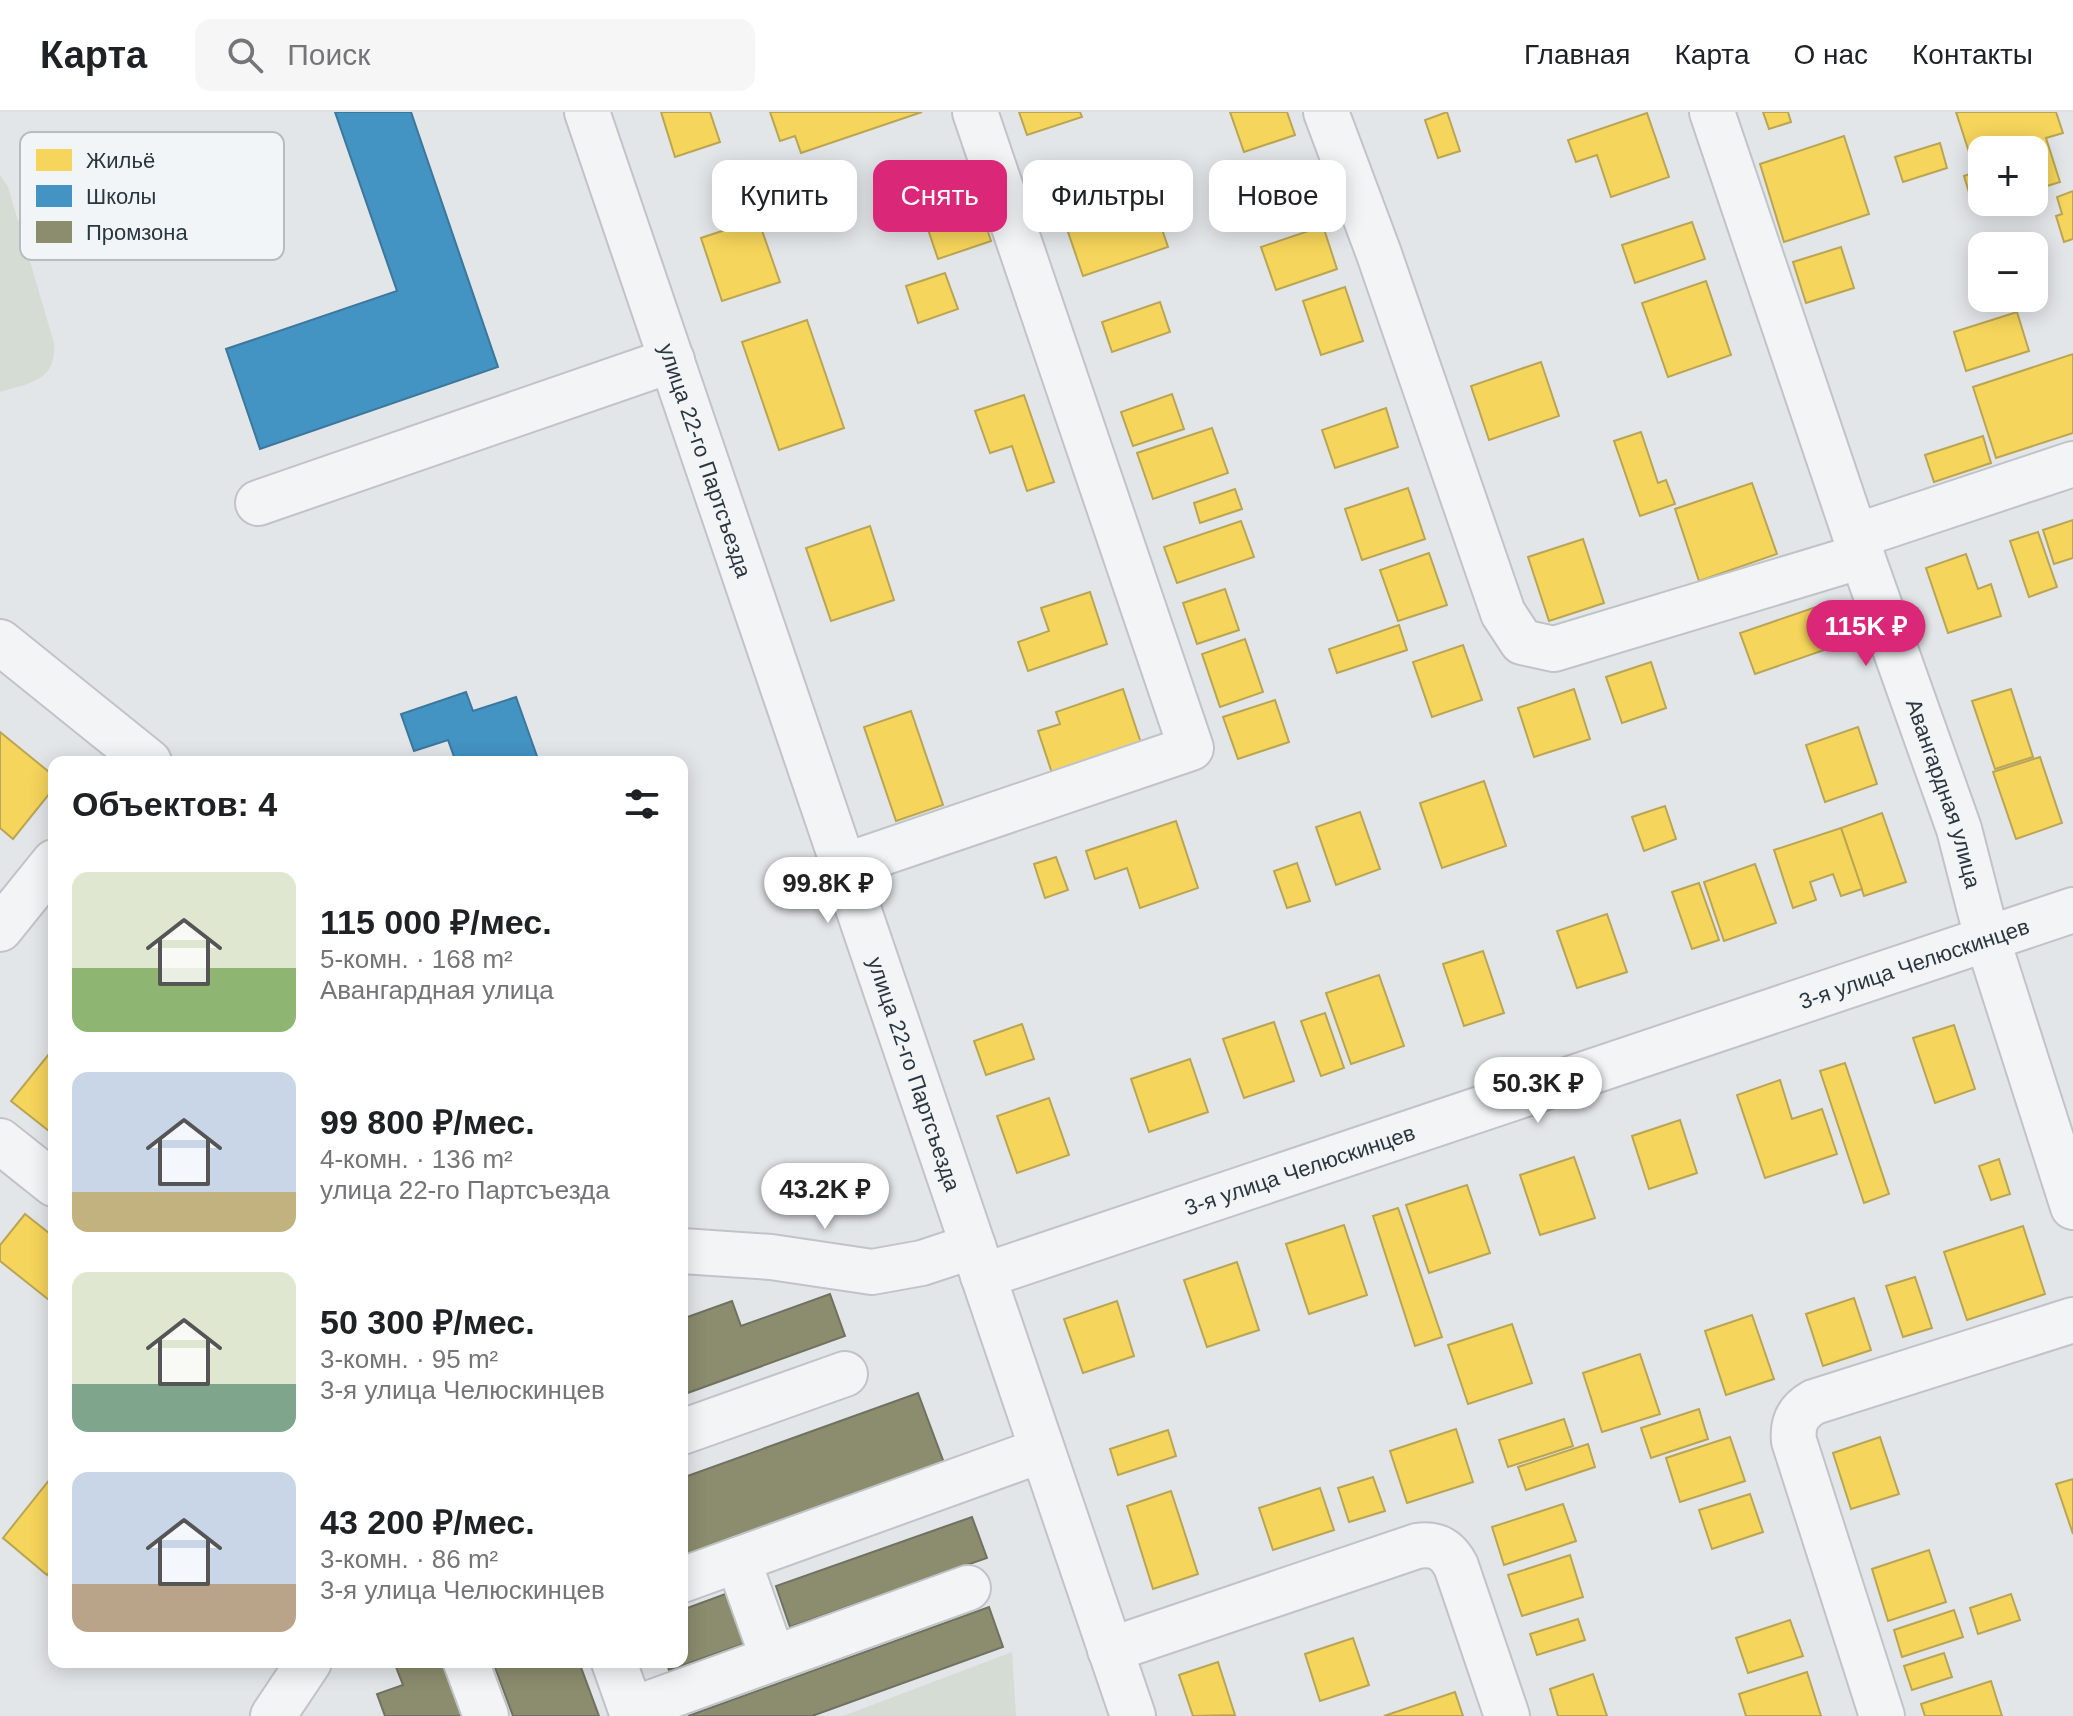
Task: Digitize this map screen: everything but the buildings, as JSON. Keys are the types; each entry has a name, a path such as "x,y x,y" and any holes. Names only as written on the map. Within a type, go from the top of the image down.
{"street":[{"name":"улица 22-го Партсъезда","path":"587,112 1133,1716"},
{"path":"844,866 1191,748 975,112"},
{"path":"1326,112 1379,254 1503,613 1522,642 1554,649 1859,546 2073,464"},
{"name":"Авангардная улица","path":"1712,112 1959,829 1987,938 2073,1207"},
{"path":"258,503 672,360"},
{"path":"0,642 136,756"},
{"path":"4,914 48,868"},
{"name":"3-я улица Челюскинцев","path":"688,1251 771,1257 872,1272 922,1263 978,1261 2073,910"},
{"path":"0,1141 48,1179"},
{"path":"1882,1716 1794,1441 1792,1429 1796,1418 1814,1402 2073,1320"},
{"path":"688,1430 845,1374"},
{"path":"688,1578 1042,1450"},
{"path":"1110,1650 1429,1544 1450,1555 1456,1566 1507,1716"},
{"path":"738,1560 773,1658"},
{"path":"616,1668 631,1710 968,1588"},
{"path":"273,1716 305,1668"},
{"path":"468,1668 486,1716"}],"shaded area":[{"path":"0,175 8,187 20,228 20,260 30,260 54,343 54,356 46,373 39,378 0,392"},
{"path":"1012,1652 1016,1716 843,1716"}]}
